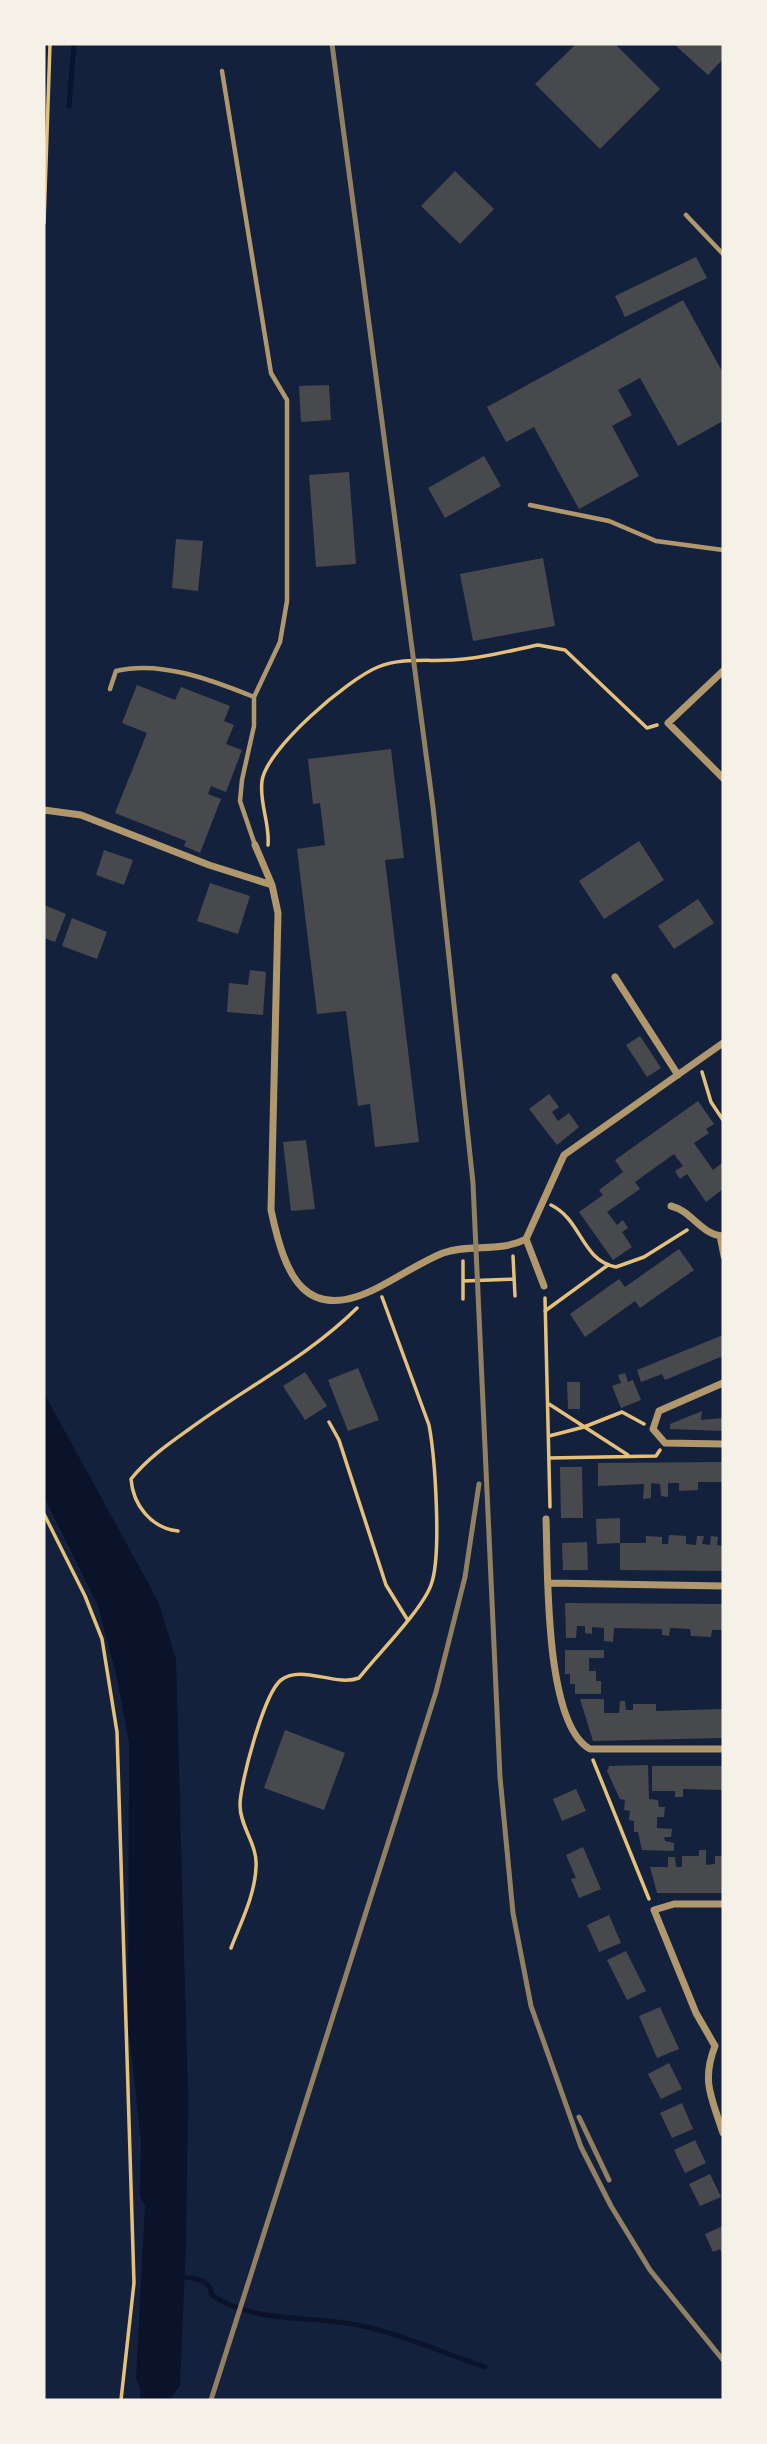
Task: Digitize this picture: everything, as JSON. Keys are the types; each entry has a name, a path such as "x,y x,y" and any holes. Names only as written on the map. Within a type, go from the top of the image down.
{"street":[{"path":"723,671 668,723 723,778"},
{"path":"44,810 81,816 209,865 272,885"},
{"path":"255,845 272,885 278,914 270,1187 275,1228 294,1276 309,1295 329,1302 378,1288 426,1260 464,1248 512,1247 526,1240 564,1155 723,1043"},
{"path":"615,977 678,1075"},
{"path":"671,1206 688,1213 698,1224 721,1236"},
{"path":"526,1240 544,1286"},
{"path":"723,1383 659,1411 653,1429 665,1443 723,1444"},
{"path":"546,1519 552,1662 559,1692 575,1736 590,1749 723,1749"},
{"path":"549,1583 723,1586"},
{"path":"723,1904 674,1904 654,1910 696,2013 719,2048 707,2067 709,2093 723,2133"}],"lane":[{"path":"222,71 271,373 286,400 287,601 280,642 254,697 254,726 240,801 255,845"},
{"path":"686,215 723,254"},
{"path":"530,505 609,521 656,541 723,550"},
{"path":"110,689 116,671 137,666 220,684 254,697"},
{"path":"721,1236 723,1257"}],"path":[{"path":"44,223 50,44"},
{"path":"261,860 268,845 270,828 262,799 262,780 268,762 300,726 376,667 551,646 565,650 647,728 668,723"},
{"path":"699,1060 711,1102 723,1120"},
{"path":"544,1202 570,1217 586,1249 594,1257 616,1267 644,1256 698,1224"},
{"path":"512,1247 515,1296"},
{"path":"463,1299 464,1248"},
{"path":"545,1311 608,1265"},
{"path":"463,1281 514,1279"},
{"path":"544,1286 551,1505 546,1519"},
{"path":"231,1948 254,1887 257,1864 240,1804 253,1741 272,1692 281,1680 294,1675 348,1682 359,1678 431,1586 435,1565 433,1446 425,1413 378,1288"},
{"path":"178,1531 163,1529 149,1519 132,1493 131,1479 144,1463 234,1395 310,1348 358,1307"},
{"path":"548,1403 629,1456"},
{"path":"549,1436 584,1427 622,1412 653,1429"},
{"path":"329,1423 339,1440 386,1585 407,1619"},
{"path":"549,1458 656,1456 665,1443"},
{"path":"44,1514 85,1596 102,1639 117,1732 134,2283 121,2400"},
{"path":"590,1749 654,1910"}],"water":[{"path":"44,1393 158,1601 176,1659 188,2097 180,2386 169,2400 139,2400 141,2391 136,2379 145,2205 140,2197 141,2141 128,2025 129,1742 116,1674 98,1606 44,1497"}],"building":[{"path":"576,44 615,44 660,89 600,149 535,84"},
{"path":"674,44 723,44 723,59 708,75"},
{"path":"455,171 494,209 460,244 421,206"},
{"path":"696,257 707,278 625,317 615,296"},
{"path":"683,300 723,373 723,421 678,446 640,378 618,390 632,415 612,426 639,476 579,509 534,427 506,442 487,407"},
{"path":"329,385 331,420 301,422 299,386"},
{"path":"484,456 501,486 445,518 428,488"},
{"path":"349,472 356,564 316,567 309,475"},
{"path":"176,539 203,541 198,591 172,588"},
{"path":"543,558 555,626 473,641 460,574"},
{"path":"137,685 175,700 181,687 230,706 224,721 234,725 226,744 242,750 226,792 211,786 208,794 221,799 200,853 184,846 186,841 115,813 147,733 122,723"},
{"path":"391,749 404,858 385,860 419,1142 375,1147 370,1104 358,1106 346,1011 317,1014 297,849 325,845 320,803 313,804 308,759"},
{"path":"639,841 664,880 604,919 579,881"},
{"path":"104,850 133,860 124,885 96,875"},
{"path":"210,883 250,896 238,934 197,921"},
{"path":"698,899 714,923 674,949 658,926"},
{"path":"44,905 66,914 55,942 44,938"},
{"path":"72,918 107,932 97,959 62,946"},
{"path":"250,970 266,972 263,1015 227,1012 229,983 248,985"},
{"path":"640,1036 661,1068 647,1077 626,1045"},
{"path":"549,1094 559,1107 552,1112 558,1121 569,1113 579,1127 557,1145 529,1109"},
{"path":"698,1101 714,1124 706,1129 709,1133 694,1143 713,1170 723,1162 723,1189 706,1202 687,1174 680,1179 675,1171 683,1166 674,1154 635,1182 640,1189 607,1212 617,1225 623,1220 628,1228 622,1232 632,1247 613,1260 579,1212 603,1195 599,1190 623,1172 615,1160"},
{"path":"306,1140 315,1209 291,1211 283,1142"},
{"path":"679,1249 694,1270 640,1308 635,1301 585,1337 570,1314 619,1279 625,1287"},
{"path":"723,1335 723,1356 665,1380 662,1374 641,1382 637,1370"},
{"path":"358,1368 379,1420 348,1431 328,1380"},
{"path":"305,1372 327,1406 305,1420 283,1386"},
{"path":"625,1373 628,1382 633,1380 641,1400 621,1408 612,1386 621,1383 618,1375"},
{"path":"567,1382 580,1382 580,1409 568,1409"},
{"path":"702,1411 701,1420 723,1418 723,1431 670,1429 670,1424"},
{"path":"723,1462 723,1482 698,1482 698,1490 679,1491 679,1483 668,1483 668,1497 661,1496 660,1484 651,1483 651,1498 643,1499 644,1484 598,1486 598,1463"},
{"path":"560,1467 582,1467 583,1518 561,1518"},
{"path":"620,1518 620,1543 597,1544 596,1519"},
{"path":"669,1535 686,1536 686,1544 696,1545 697,1536 704,1536 702,1544 710,1545 711,1536 718,1537 717,1545 723,1546 723,1571 620,1570 620,1543 646,1543 646,1536 662,1537 662,1544 668,1544"},
{"path":"587,1542 588,1570 563,1570 562,1543"},
{"path":"565,1603 723,1604 723,1630 712,1630 711,1637 691,1636 690,1629 670,1628 669,1636 662,1635 662,1629 614,1628 613,1642 604,1641 604,1628 592,1627 592,1634 585,1633 585,1626 577,1626 576,1638 566,1638"},
{"path":"565,1650 604,1650 604,1658 589,1658 589,1671 596,1671 596,1681 601,1681 601,1694 575,1694 575,1684 570,1684 570,1674 565,1674"},
{"path":"580,1699 604,1699 604,1713 619,1713 620,1701 625,1701 626,1710 633,1710 633,1704 656,1704 656,1711 723,1709 723,1738 593,1741"},
{"path":"285,1730 345,1753 324,1810 264,1788"},
{"path":"648,1765 649,1799 658,1800 659,1807 665,1807 664,1817 657,1817 657,1828 672,1829 671,1837 664,1837 665,1841 674,1843 674,1851 642,1850 638,1832 634,1832 634,1821 629,1820 630,1811 624,1810 625,1800 620,1799 607,1771 609,1766"},
{"path":"652,1766 723,1766 723,1790 683,1789 683,1797 675,1797 675,1791 652,1791"},
{"path":"576,1789 586,1811 562,1821 553,1799"},
{"path":"583,1847 601,1889 579,1898 571,1879 576,1878 566,1855"},
{"path":"699,1850 706,1850 706,1865 715,1864 715,1856 723,1856 723,1893 657,1893 650,1867 668,1867 668,1857 675,1857 676,1867 682,1867 682,1856 699,1856"},
{"path":"609,1915 621,1943 599,1952 587,1925"},
{"path":"626,1951 646,1991 627,2000 607,1960"},
{"path":"660,2007 679,2049 657,2058 639,2016"},
{"path":"669,2063 682,2089 661,2099 648,2074"},
{"path":"682,2103 693,2129 672,2138 660,2113"},
{"path":"695,2140 706,2163 685,2173 674,2150"},
{"path":"710,2174 721,2197 700,2206 689,2184"},
{"path":"723,2226 723,2257 720,2249 713,2252 705,2234"}],"waterway":[{"path":"69,106 74,44"},
{"path":"177,2276 204,2282 211,2289 212,2295 246,2311 358,2325 485,2367"}],"railway":[{"path":"332,44 433,807 473,1183 500,1777 513,1913 531,2006 581,2147 611,2206 650,2270 723,2360"},
{"path":"211,2400 436,1692 465,1577 479,1484"},
{"path":"579,2117 609,2180"}]}
